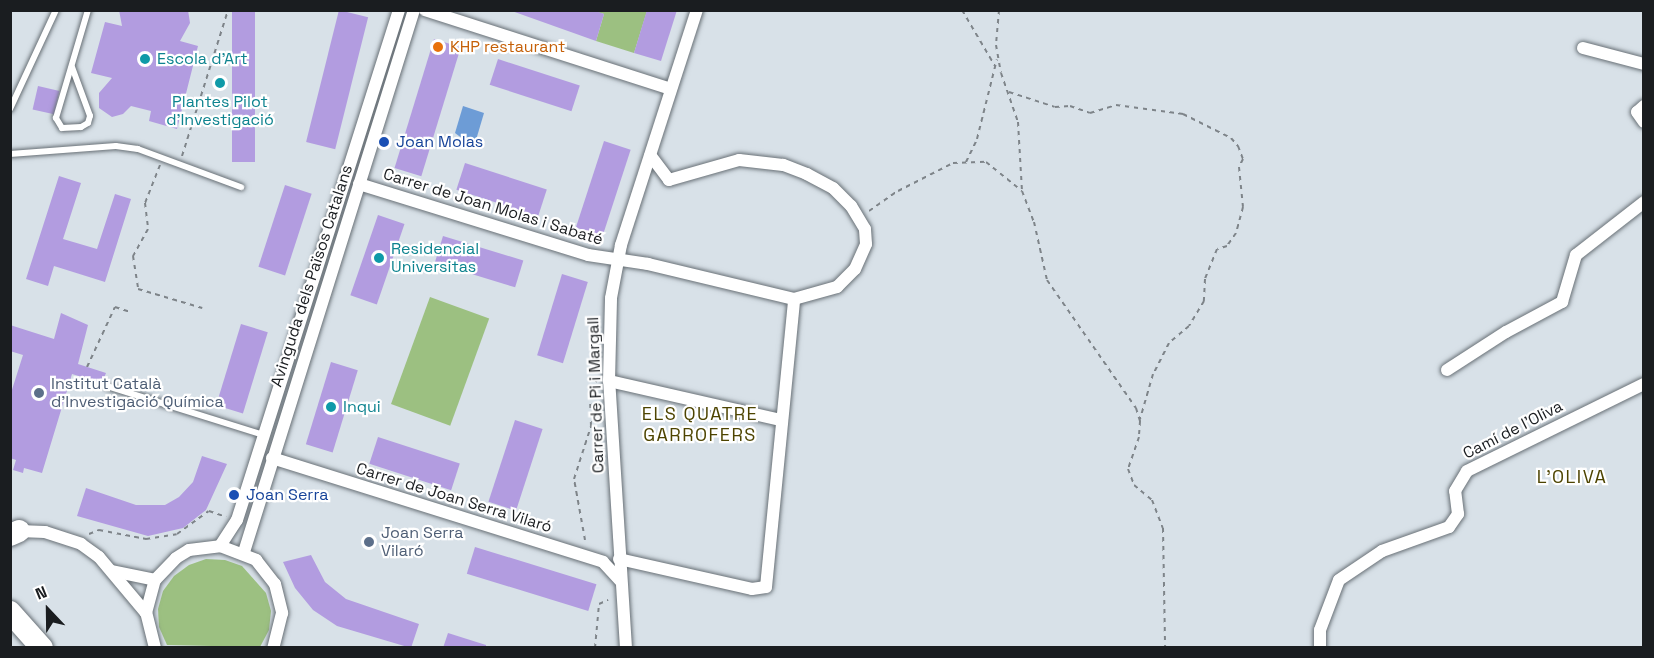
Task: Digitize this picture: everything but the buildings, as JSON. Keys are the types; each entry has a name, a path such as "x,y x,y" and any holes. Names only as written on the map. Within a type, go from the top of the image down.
{"highway":[{"path":"10,612 42,648"},
{"path":"10,624 31,648"}],"street":[{"name":"Avinguda dels Països Catalans","path":"220,546 237,520 399,10"},
{"name":"Avinguda dels Països Catalans","path":"244,552 414,10"},
{"path":"425,10 671,89"},
{"name":"Carrer de Pi i Margall","path":"626,648 620,580 608,325 617,261 697,10"},
{"path":"1582,48 1644,64"},
{"path":"1644,106 1637,112 1644,122"},
{"path":"619,559 752,589 766,587 780,420 794,299 837,287 855,269 866,244 858,215 833,188 783,165 739,160 669,180 650,155"},
{"name":"Carrer de Joan Molas i Sabaté","path":"359,184 617,261 648,264 794,299"},
{"path":"1447,370 1506,332 1562,302 1576,255 1644,202"},
{"path":"609,381 780,420"},
{"name":"Camí de l'Oliva","path":"1320,648 1320,630 1339,580 1382,551 1434,535 1455,523 1459,508 1455,491 1467,471 1644,384"},
{"name":"Carrer de Joan Serra Vilaró","path":"272,458 603,562 620,580"},
{"path":"13,532 45,532 81,544 112,571 146,613 155,648"},
{"path":"146,613 155,580 183,554 220,546 244,552 267,571 278,591 282,613 274,645 288,648"},
{"path":"112,571 155,580"}],"lane":[{"path":"10,109 56,10"},
{"path":"72,67 90,116 88,123 81,127 62,128 56,118 88,10"},
{"path":"10,154 116,146 138,149 179,167 241,187"},
{"path":"106,386 263,435"}],"path":[{"path":"179,167 228,10"},
{"path":"962,10 995,66"},
{"path":"966,162 977,139 998,56 999,10"},
{"path":"998,56 1018,122 1022,191 1034,222 1047,280 1136,408 1140,421"},
{"path":"1009,92 1055,107 1070,106 1090,114 1124,105 1183,114 1232,138 1243,159 1239,167 1243,207 1236,233 1227,246 1217,249 1205,279 1204,301 1189,326 1169,344 1153,374 1140,421 1139,437 1128,469 1134,485 1152,500 1162,528 1165,648"},
{"path":"162,160 145,203 148,229 133,256 138,289 202,308"},
{"path":"858,215 883,205 898,191 940,168 966,162 995,166 1022,191"},
{"path":"87,367 115,307 130,312"},
{"path":"585,540 574,479 591,426 590,388 594,381"},
{"path":"84,536 99,530 146,539 177,534 209,511 237,520"},
{"path":"596,648 599,604 608,600"}],"green space":[{"path":"593,11 647,11 634,53 596,41 604,14"},
{"path":"430,297 489,319 450,426 391,404"},
{"path":"206,559 225,560 242,566 266,593 271,611 269,630 260,647 167,645 159,627 158,609 163,591 174,576 189,565"}],"water":[{"path":"463,106 484,113 476,140 463,139 455,133"}],"place":[{"name":"KHP restaurant","path":"438,47"},
{"name":"Escola d'Art","path":"145,59"},
{"name":"Plantes Pilot d'Investigació","path":"220,83"},
{"name":"Joan Molas","path":"384,142"},
{"name":"Residencial Universitas","path":"379,258"},
{"name":"Institut Català d'Investigació Química","path":"39,393"},
{"name":"Inqui","path":"331,407"},
{"name":"Joan Serra","path":"234,495"},
{"name":"Joan Serra Vilaró","path":"369,542"}],"district":[{"name":"ELS QUATRE GARROFERS","path":"700,425"},
{"name":"L'OLIVA","path":"1572,477"}]}
